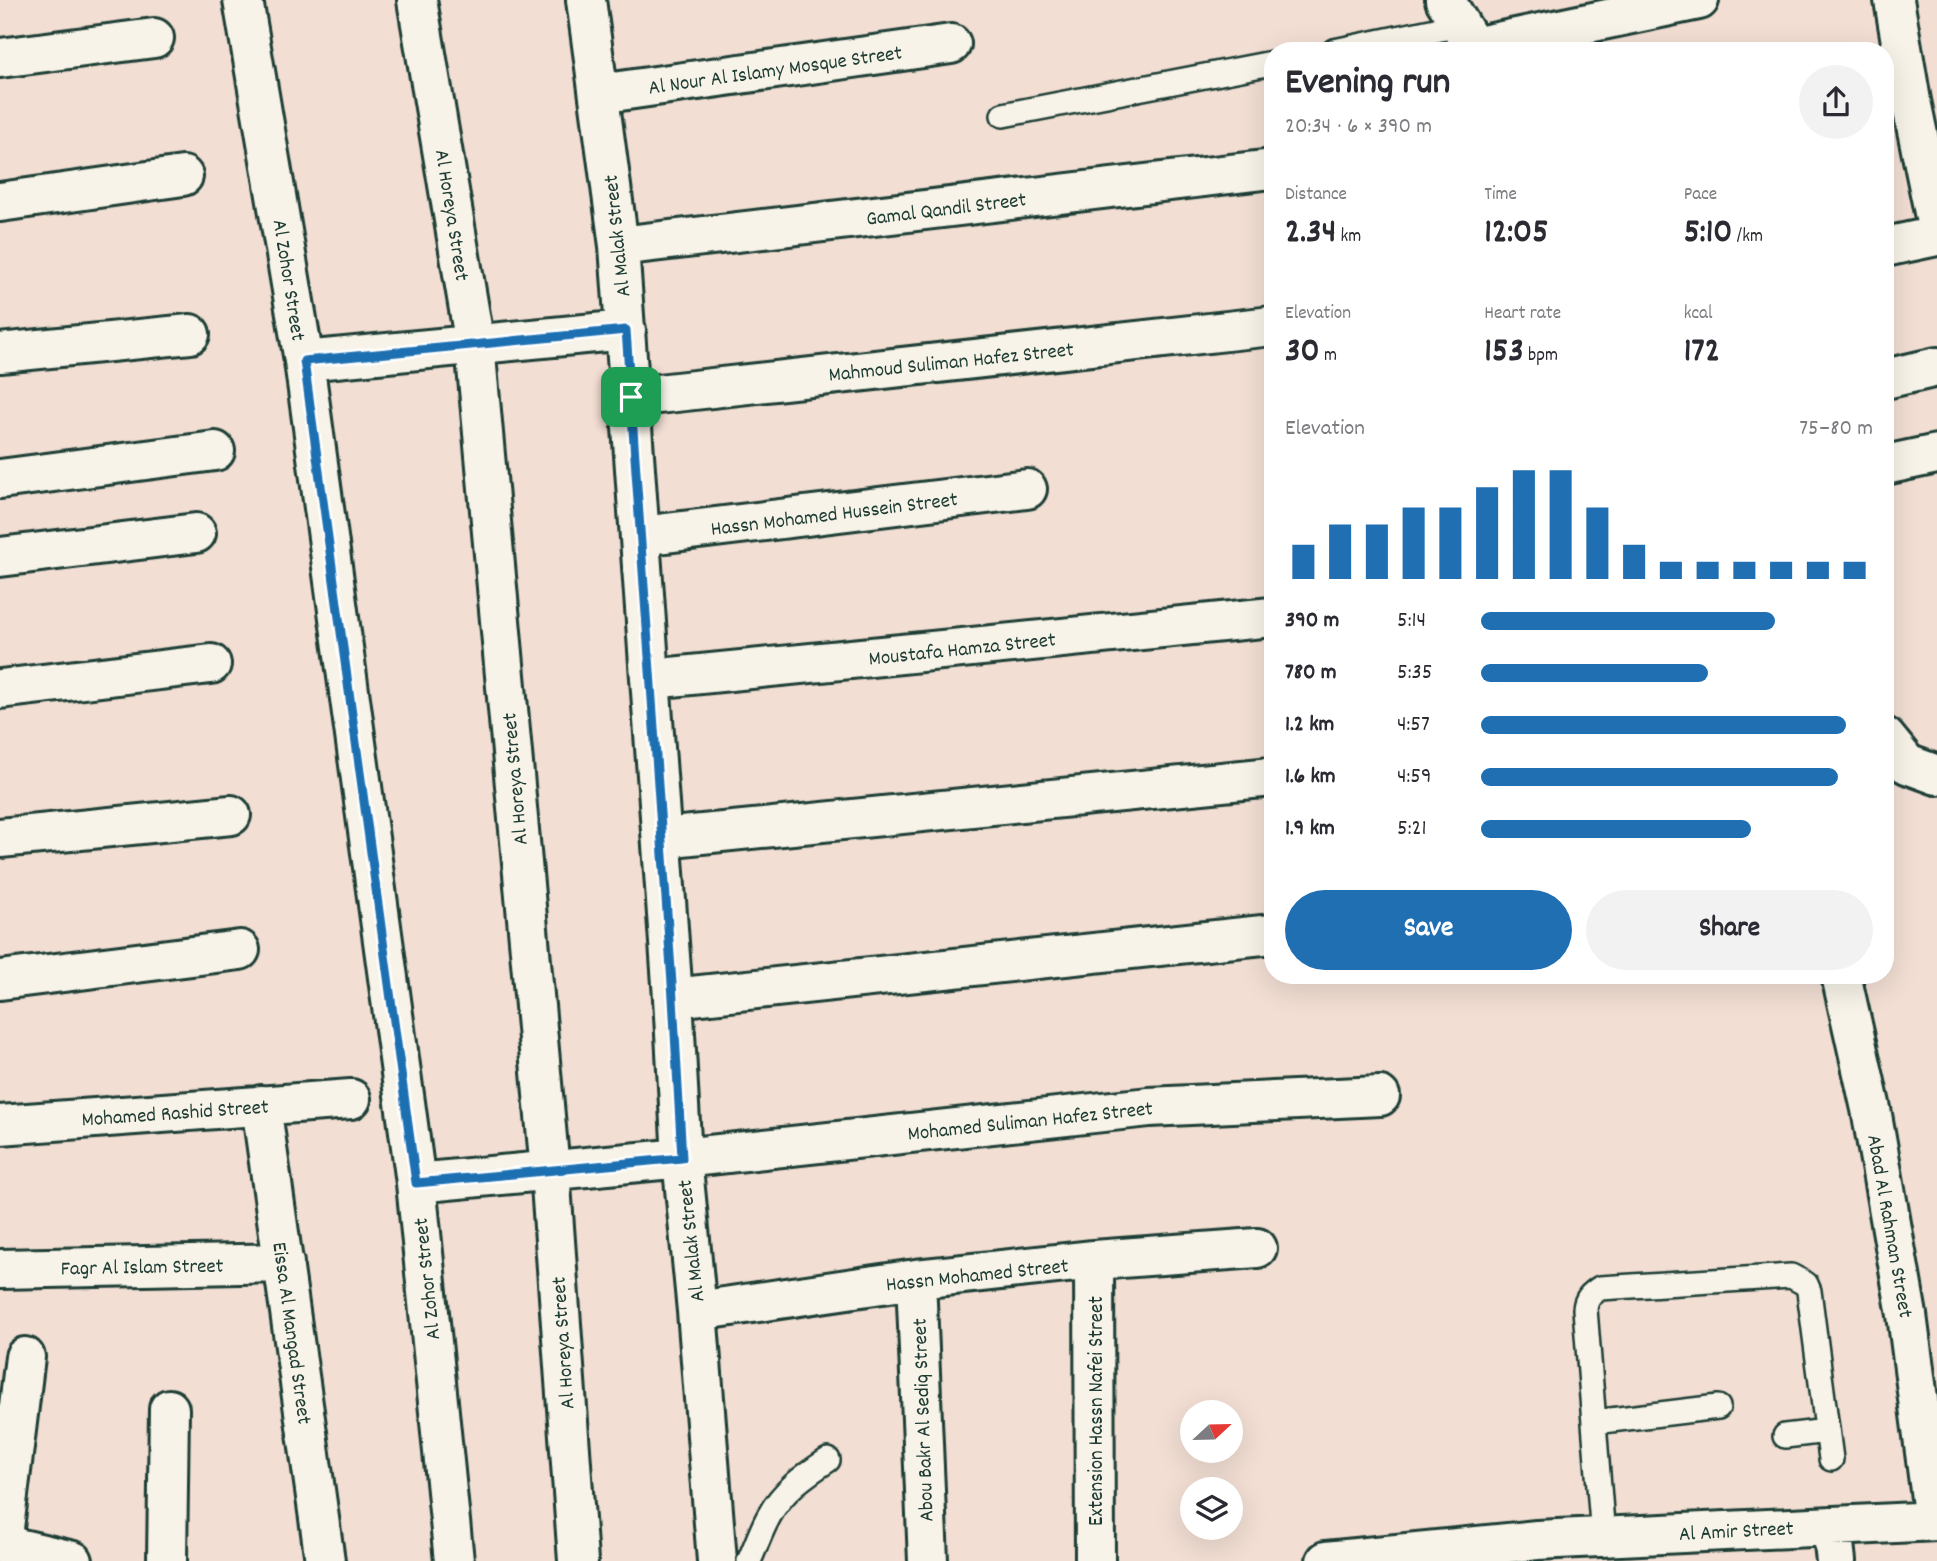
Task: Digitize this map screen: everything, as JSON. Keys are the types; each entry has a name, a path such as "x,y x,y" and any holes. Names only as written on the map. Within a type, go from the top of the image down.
{"street":[{"name":"Al Zohor Street","path":"243,0 304,361 416,1183 454,1561"},
{"name":"Al Horeya Street","path":"417,0 475,345 550,1171 578,1561"},
{"name":"Al Malak Street","path":"586,0 619,246 662,838 682,1158 717,1561"},
{"path":"1464,31 1699,0"},
{"path":"1894,0 1898,104 1937,226"},
{"path":"0,58 154,38"},
{"name":"Al Nour Al Islamy Mosque Street","path":"599,94 951,44"},
{"name":"Gamal Qandil Street","path":"619,246 1264,170"},
{"path":"0,202 183,176"},
{"path":"1894,245 1937,236"},
{"name":"Mahmoud Suliman Hafez Street","path":"631,397 1264,327"},
{"path":"304,361 626,330"},
{"path":"0,353 190,334"},
{"path":"1894,377 1937,367"},
{"path":"0,479 215,451"},
{"path":"1894,463 1937,454"},
{"name":"Hassn Mohamed Hussein Street","path":"641,536 1027,489"},
{"path":"0,558 197,533"},
{"name":"Moustafa Hamza Street","path":"651,679 1264,618"},
{"path":"0,689 211,664"},
{"path":"1894,748 1907,764 1937,775"},
{"path":"662,838 1264,778"},
{"path":"0,838 232,816"},
{"path":"673,998 1264,935"},
{"path":"0,980 240,950"},
{"name":"Abad Al Rahman Street","path":"1843,984 1871,1109 1907,1315 1936,1521"},
{"name":"Mohamed Suliman Hafez Street","path":"416,1183 682,1158 1149,1107 1380,1096"},
{"name":"Mohamed Rashid Street","path":"0,1125 351,1098"},
{"name":"Eissa Al Mangad Street","path":"261,1105 325,1561"},
{"name":"Hassn Mohamed Street","path":"697,1311 916,1279 1094,1260 1257,1248"},
{"name":"Extension Hassn Nafei Street","path":"1094,1260 1095,1561"},
{"name":"Fagr Al Islam Street","path":"0,1269 284,1263"},
{"name":"Abou Bakr Al Sediq Street","path":"916,1279 928,1561"},
{"path":"25,1357 1,1544 73,1561"},
{"path":"167,1561 169,1409"},
{"name":"Al Amir Street","path":"1326,1561 1539,1550 1603,1537 1834,1544 1936,1521"}],"lane":[{"path":"1392,42 1464,31"},
{"path":"1003,115 1264,65"},
{"path":"1603,1537 1585,1308 1591,1293 1601,1288 1791,1276 1800,1279 1810,1291 1831,1459"},
{"path":"1594,1422 1718,1407"},
{"path":"1785,1436 1827,1430"},
{"path":"749,1561 768,1517 781,1497 828,1460"}],"route":[{"path":"626,330 631,397 682,1158 416,1183 304,361 626,330"}]}
